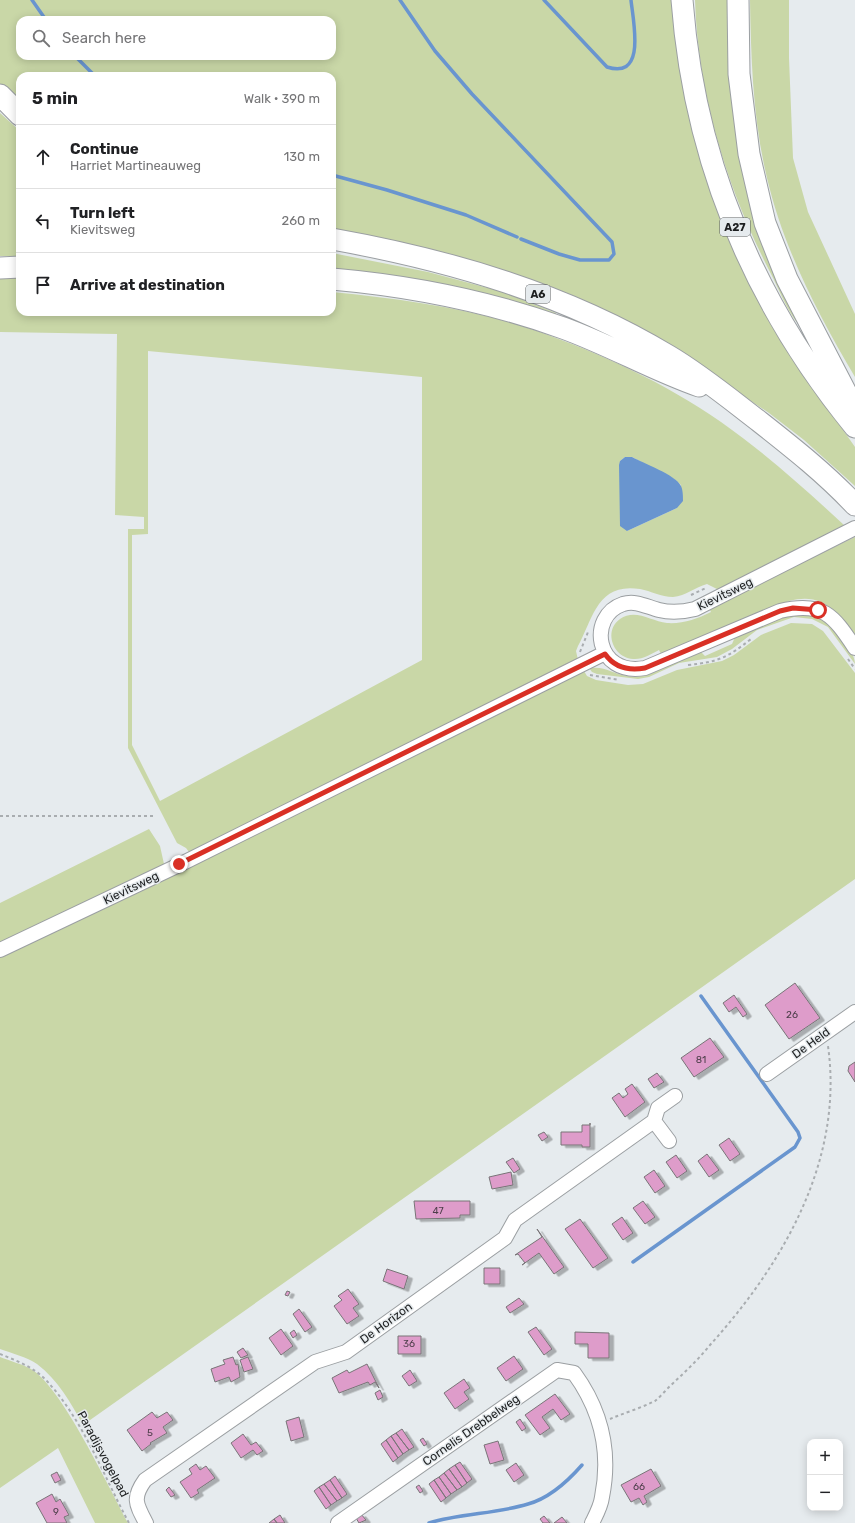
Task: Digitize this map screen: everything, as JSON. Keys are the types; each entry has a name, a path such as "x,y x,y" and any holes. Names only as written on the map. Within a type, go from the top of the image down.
{"highway":[{"name":"A27","path":"682,0 694,96 709,156 725,204 750,261 781,322 830,396 855,427"},
{"name":"A27","path":"738,0 739,74 749,154 765,223 787,279 855,410"},
{"path":"0,95 16,111"},
{"name":"A6","path":"336,240 443,262 508,282 545,296 632,336 670,357 725,395"},
{"path":"0,268 16,267"},
{"name":"A6","path":"336,279 397,287 454,297 511,311 595,340 668,375 725,395"},
{"path":"725,395 807,459 855,505"}],"street":[{"name":"Kievitsweg","path":"0,950 200,854 605,654 602,643 601,629 608,615 623,604 640,603 660,610 676,612 695,609 855,528"},
{"path":"605,654 610,660 624,668 634,670 645,668 780,611 804,608 818,610 831,616 851,653"},
{"name":"De Held","path":"767,1074 855,1012"},
{"name":"De Horizon","path":"146,1523 137,1506 137,1492 146,1480 315,1362 346,1352 505,1238 514,1220 654,1121 658,1108 675,1096"},
{"path":"654,1121 669,1141"},
{"name":"Cornelis Drebbelweg","path":"338,1523 557,1370 574,1373 586,1390 595,1408 600,1423 605,1465 602,1498 592,1523"}],"path":[{"path":"681,667 713,662 724,658 736,651 752,638"},
{"path":"851,653 855,669"},
{"path":"583,665 593,677 621,680"},
{"path":"0,816 156,816"},
{"path":"600,1423 655,1400 692,1366 734,1319 772,1268 799,1218 821,1161 830,1116 831,1063 826,1031"},
{"name":"Paradijsvogelpad","path":"0,1354 22,1363 44,1378 74,1415 129,1523"}],"green space":[{"path":"0,0 675,0 688,108 699,152 715,203 806,377 855,447 855,486 804,440 769,413 675,350 336,232 336,72 16,72 16,100 0,84"},
{"path":"695,0 728,0 734,123 743,175 799,325 787,307 755,240 728,174 709,106 702,71 697,36"},
{"path":"750,0 789,0 789,58 793,158 808,212 855,314 855,377 815,305 793,256 774,205 762,156 756,112 752,67"},
{"path":"0,113 16,127 16,256 0,256"},
{"path":"336,254 428,272 503,292 556,313 556,316 336,273"},
{"path":"16,273 16,316 336,316 336,292 410,301 461,310 512,323 561,340 632,370 677,394 721,422 769,458 844,525 786,557 719,590 707,584 682,595 673,597 640,589 626,588 614,591 605,597 593,614 576,651 578,660 189,852 186,848 177,843 128,748 128,529 144,529 144,517 115,515 117,334 0,332 0,274","holes":["148,351 422,377 422,660 160,801 132,745 132,535 148,534","625,457 632,457 674,479 681,485 677,508 627,531 620,461"]},
{"path":"855,537 855,637 842,619 828,606 811,599 801,599 789,601 661,654 659,650 640,659 633,659 620,654 613,643 611,637 612,630 620,619 626,616 643,616 667,623 679,623 695,619 711,612 709,608"},
{"path":"788,614 813,615 833,628 851,650 855,664 828,627 812,619 794,617 757,630 732,649 717,657 679,663 649,677 638,679 597,674 592,672 589,668 600,668 632,677 646,675 700,651 705,656 732,644 736,635"},
{"path":"791,623 812,624 823,631 855,673 855,879 83,1425 63,1392 45,1370 29,1359 0,1349 0,956 584,671 587,676 596,680 628,685 643,684 677,670 722,661 734,655 761,635"},
{"path":"149,829 160,846 164,864 0,944 0,903"},
{"path":"0,1357 31,1369 43,1379 57,1396 84,1440 128,1523 95,1523 58,1448 0,1488"}],"water":[{"path":"625,457 632,457 673,478 678,482 683,491 683,501 677,508 627,531 620,526 619,465 620,461"}],"building":[{"path":"795,983 820,1018 789,1039 765,1005"},
{"path":"734,995 747,1014 743,1017 736,1007 729,1012 723,1003"},
{"path":"710,1038 724,1057 694,1077 681,1058"},
{"path":"855,1062 855,1082 848,1071 849,1066"},
{"path":"657,1073 664,1082 654,1088 648,1079"},
{"path":"632,1084 645,1102 625,1117 612,1098 619,1093 623,1098 628,1094 625,1089"},
{"path":"582,1125 590,1125 590,1147 582,1147 582,1145 561,1145 561,1132 582,1132"},
{"path":"544,1132 548,1137 542,1141 538,1135"},
{"path":"729,1138 740,1154 730,1161 719,1145"},
{"path":"707,1154 719,1170 709,1177 698,1161"},
{"path":"676,1155 687,1171 677,1178 666,1162"},
{"path":"513,1158 520,1169 514,1173 506,1162"},
{"path":"654,1170 665,1186 655,1193 644,1177"},
{"path":"511,1172 513,1185 492,1189 489,1177"},
{"path":"414,1201 470,1201 470,1215 460,1215 460,1218 416,1219"},
{"path":"643,1201 655,1217 645,1224 633,1208"},
{"path":"622,1217 633,1233 623,1240 612,1224"},
{"path":"580,1219 608,1258 593,1268 565,1229"},
{"path":"537,1229 564,1267 554,1274 539,1253 525,1263 518,1254 515,1255 542,1237"},
{"path":"484,1268 500,1268 500,1284 484,1284"},
{"path":"387,1269 408,1276 404,1289 383,1281"},
{"path":"348,1289 359,1304 353,1308 359,1316 347,1324 334,1306 342,1300 338,1296"},
{"path":"287,1291 290,1292 288,1296 285,1295"},
{"path":"519,1298 524,1304 510,1313 506,1307"},
{"path":"299,1309 312,1327 305,1332 293,1314"},
{"path":"536,1327 552,1349 544,1355 528,1332"},
{"path":"281,1329 293,1346 281,1355 269,1338"},
{"path":"294,1330 297,1335 293,1338 290,1333"},
{"path":"575,1332 609,1333 609,1358 588,1358 588,1344 575,1344"},
{"path":"398,1336 421,1336 421,1354 398,1354"},
{"path":"243,1348 248,1355 241,1358 237,1352"},
{"path":"514,1356 523,1369 506,1381 497,1368"},
{"path":"233,1357 236,1365 238,1364 240,1377 231,1382 229,1377 215,1382 211,1369 225,1364 223,1360"},
{"path":"248,1357 253,1369 244,1372 240,1360"},
{"path":"367,1364 379,1388 375,1382 370,1385 368,1382 339,1393 332,1378 347,1370 349,1373"},
{"path":"410,1370 417,1381 409,1386 402,1376"},
{"path":"464,1379 470,1388 464,1392 469,1399 455,1409 444,1393"},
{"path":"380,1390 383,1397 378,1400 375,1393"},
{"path":"555,1394 570,1414 561,1420 553,1409 542,1417 550,1428 540,1435 525,1415"},
{"path":"152,1412 157,1418 167,1412 173,1420 163,1427 167,1433 150,1443 151,1444 142,1451 127,1430"},
{"path":"299,1417 304,1437 291,1441 286,1421"},
{"path":"520,1419 526,1428 522,1431 516,1422"},
{"path":"402,1429 414,1447 409,1450 396,1433"},
{"path":"396,1433 409,1450 403,1454 391,1436"},
{"path":"243,1434 251,1445 256,1442 263,1451 257,1455 253,1450 241,1458 231,1443"},
{"path":"391,1436 403,1454 398,1458 386,1440"},
{"path":"423,1438 427,1444 424,1446 420,1440"},
{"path":"386,1440 398,1458 393,1462 381,1444"},
{"path":"498,1441 504,1460 490,1464 484,1445"},
{"path":"460,1462 472,1479 467,1483 455,1465"},
{"path":"516,1463 524,1475 514,1482 506,1470"},
{"path":"196,1464 200,1470 206,1466 215,1478 197,1490 199,1493 191,1498 180,1482 192,1474 189,1469"},
{"path":"455,1465 467,1483 462,1487 449,1469"},
{"path":"449,1469 462,1487 457,1490 444,1473"},
{"path":"651,1469 661,1486 644,1496 647,1502 643,1505 639,1498 631,1502 621,1485"},
{"path":"57,1472 61,1480 55,1483 51,1475"},
{"path":"444,1473 457,1490 451,1494 439,1477"},
{"path":"335,1476 347,1494 342,1498 330,1480"},
{"path":"439,1477 451,1494 446,1498 434,1480"},
{"path":"330,1480 342,1498 337,1501 324,1484"},
{"path":"434,1480 446,1498 441,1502 429,1484"},
{"path":"324,1484 337,1501 331,1505 319,1487"},
{"path":"419,1485 423,1491 420,1493 416,1487"},
{"path":"169,1487 175,1495 171,1497 166,1490"},
{"path":"319,1487 331,1505 326,1509 314,1491"},
{"path":"52,1494 56,1502 60,1499 69,1515 64,1517 67,1523 47,1523 36,1503"},
{"path":"361,1514 366,1520 359,1523 356,1518"},
{"path":"280,1515 285,1523 277,1523 274,1519"},
{"path":"544,1516 550,1523 543,1523 540,1519"},
{"path":"562,1517 567,1523 554,1523"},
{"path":"274,1519 277,1523 269,1523"}],"waterway":[{"path":"32,0 43,16"},
{"path":"400,0 435,51 472,94 612,242 614,254 609,260 580,260 559,254 521,239"},
{"path":"544,0 607,67 620,69 628,65 633,57 635,46 631,0"},
{"path":"79,60 91,72"},
{"path":"336,176 387,190 466,215 517,237"},
{"path":"633,1262 795,1147 800,1138 798,1132 701,996"},
{"path":"429,1523 453,1517 516,1507 544,1498 571,1477 582,1465"}],"route":[{"path":"179,864 605,654 616,665 624,668 634,670 645,668 780,611 793,608 818,610"}]}
